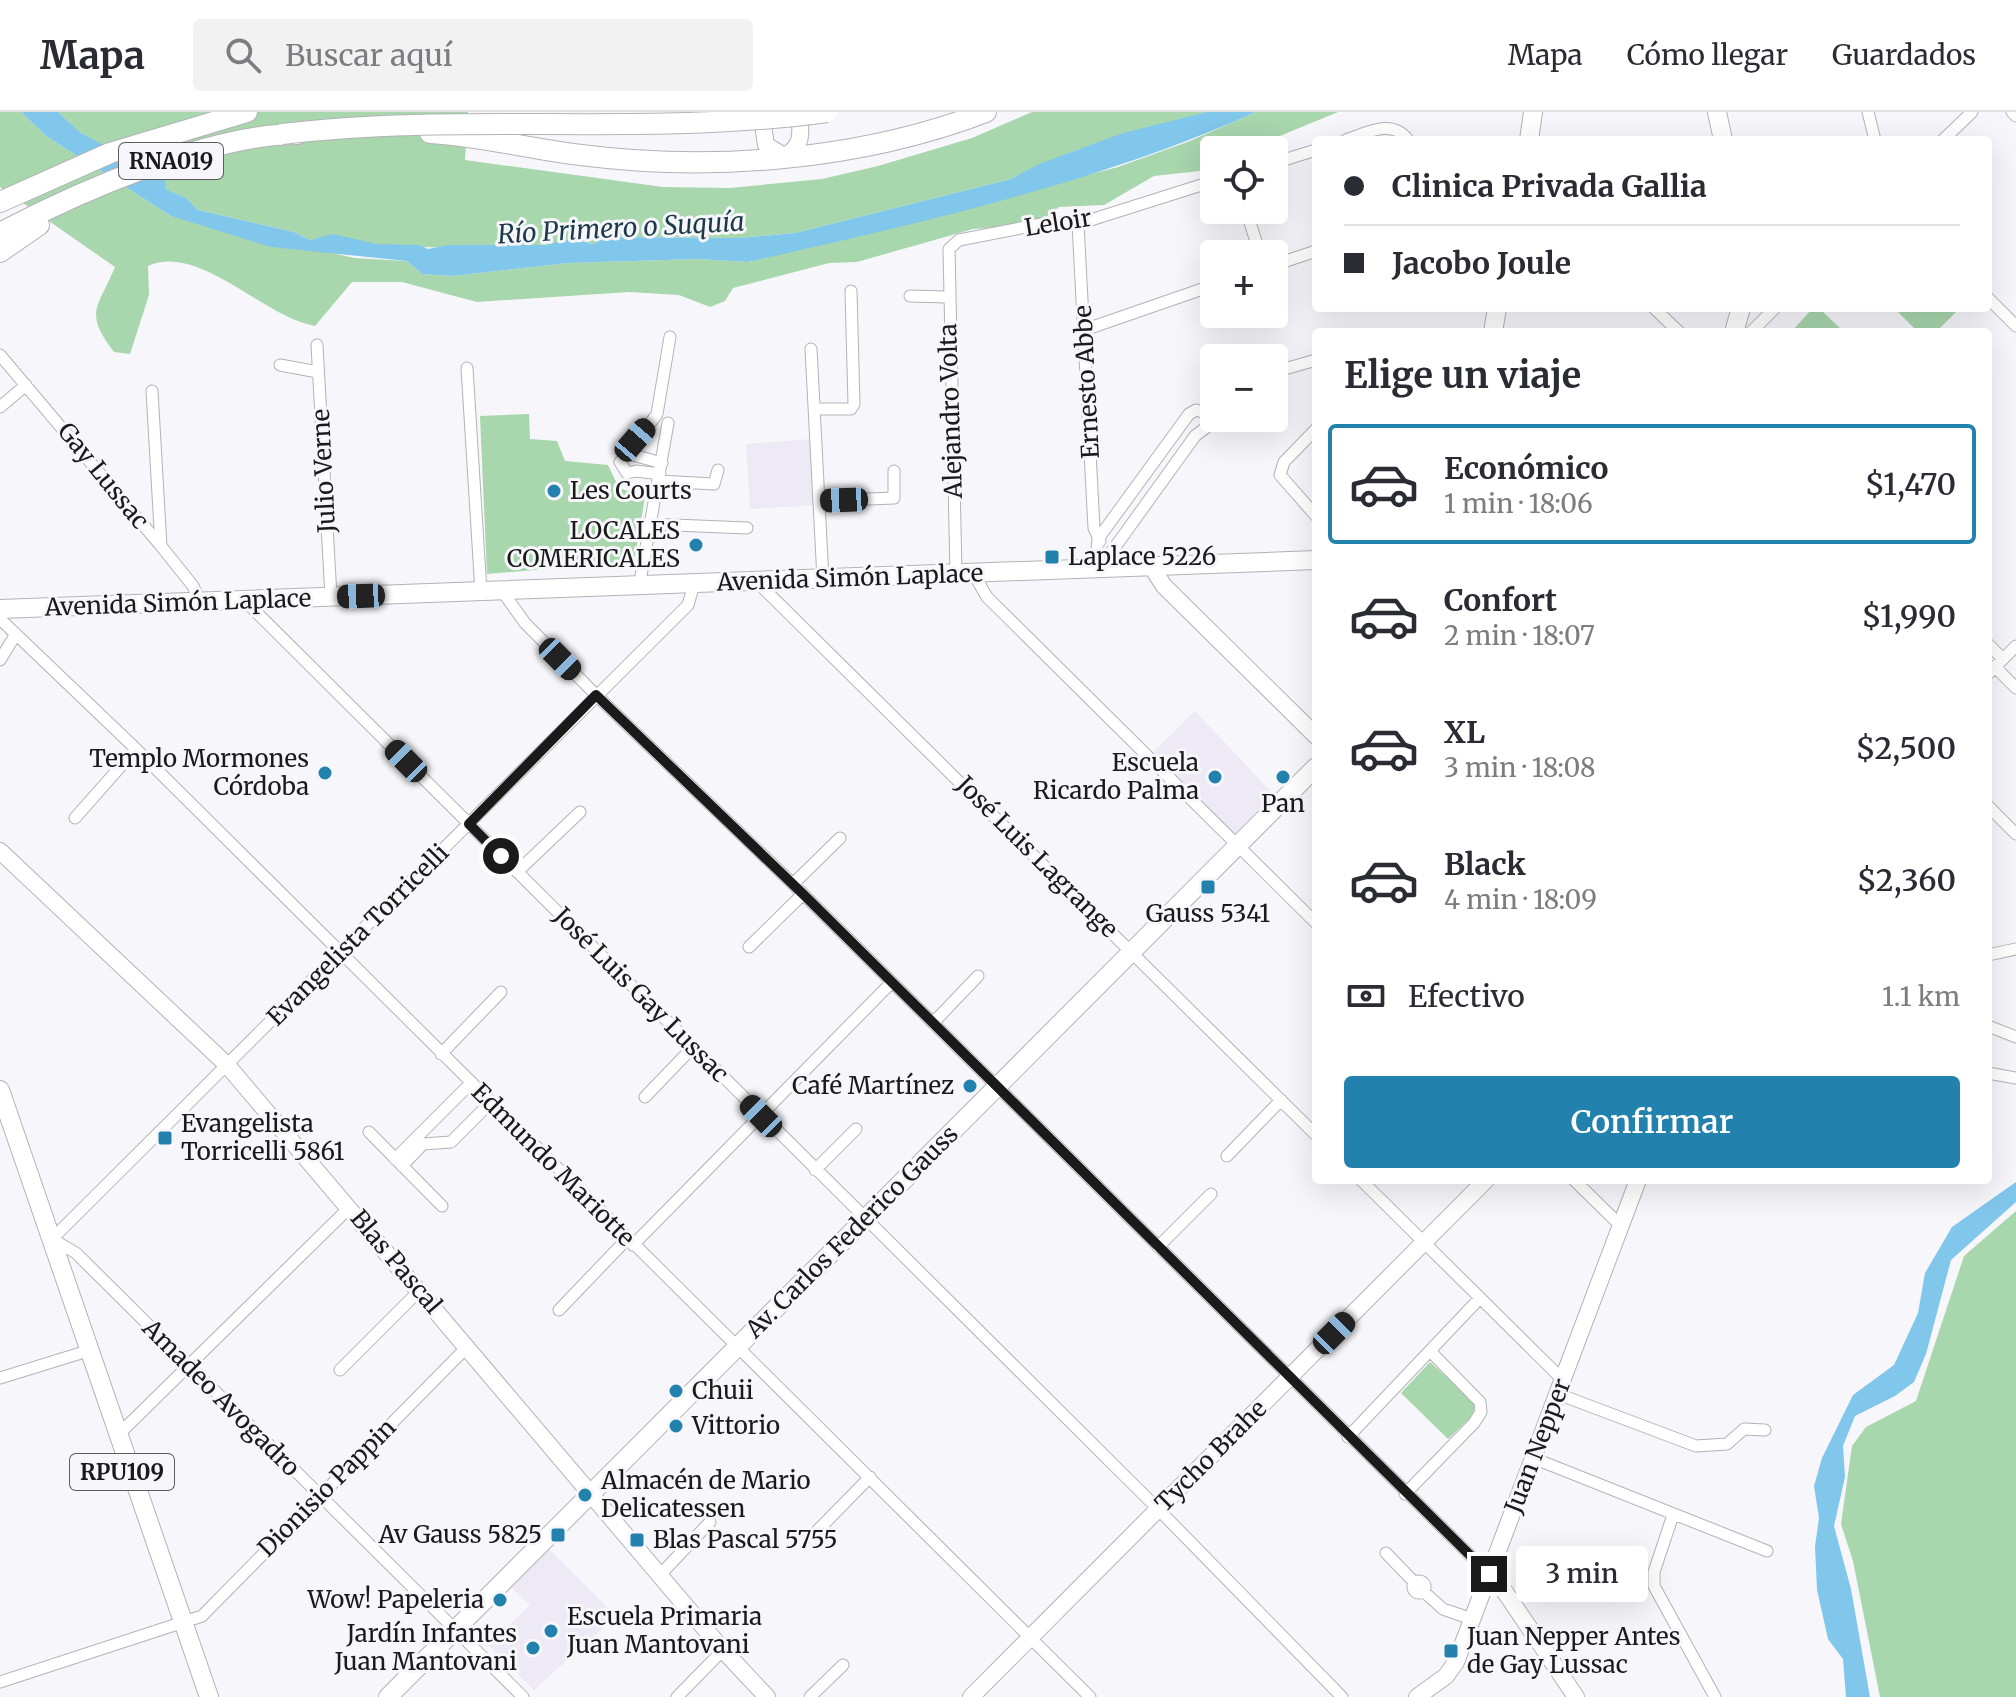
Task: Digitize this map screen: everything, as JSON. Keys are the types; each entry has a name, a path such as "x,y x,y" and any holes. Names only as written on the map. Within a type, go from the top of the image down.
{"highway":[{"name":"RNA019","path":"0,202 13,187 110,153 247,112"},
{"name":"RNA019","path":"0,233 163,163 282,134 413,120 701,121 827,112"},
{"path":"282,134 430,133 607,158 717,160 784,156 859,146 933,130 986,112"},
{"path":"0,252 66,205"}],"main road":[{"path":"761,112 766,145 784,156 793,151 799,142 799,112"},
{"path":"1530,136 1533,112"},
{"path":"1717,112 1722,136"},
{"name":"Avenida Simón Laplace","path":"0,609 1095,568 1112,561 1151,566 1312,560"},
{"path":"1151,566 1164,586 1312,732"},
{"name":"Av. Carlos Federico Gauss","path":"388,1697 1312,771"},
{"name":"Blas Pascal","path":"0,851 227,1065 723,1650 767,1697"},
{"name":"RPU109","path":"0,1090 81,1353 179,1626 209,1697"},
{"path":"0,1115 23,1184 31,1193 48,1243"},
{"name":"Tycho Brahe","path":"971,1697 1482,1184"},
{"name":"Juan Nepper","path":"1417,1697 1452,1670 1637,1184"},
{"name":"RPU109","path":"48,1243 118,1435 179,1626 198,1697"},
{"path":"1489,1574 1501,1586 1576,1697"}],"street":[{"path":"1868,112 1874,136"},
{"path":"1947,136 1972,112"},
{"path":"1358,136 1386,127 1405,136"},
{"path":"1288,159 1312,151"},
{"name":"Leloir","path":"949,249 959,240 1052,222 1078,224 1200,185"},
{"name":"Ernesto Abbe","path":"1078,224 1098,539 1094,547 1095,568"},
{"name":"Alejandro Volta","path":"949,249 948,297 965,573"},
{"path":"1288,260 1312,252"},
{"path":"1084,330 1200,290"},
{"path":"815,409 851,409 854,404 851,291"},
{"path":"910,296 948,297"},
{"path":"1992,302 2016,326"},
{"path":"1658,312 1675,328"},
{"path":"1744,327 1768,312"},
{"path":"670,337 657,414 620,462 625,472 660,473 714,484 718,470"},
{"name":"Julio Verne","path":"317,345 331,597"},
{"path":"811,349 823,579"},
{"name":"Gay Lussac","path":"0,355 161,546 193,586 200,601"},
{"path":"1288,368 1312,361"},
{"path":"280,365 318,372"},
{"path":"467,368 481,592"},
{"path":"0,407 26,385"},
{"path":"152,391 161,546"},
{"path":"1200,411 1189,414 1098,539 1112,561 1200,432"},
{"path":"639,587 668,423"},
{"path":"1312,433 1284,462 1282,479 1312,512"},
{"path":"626,455 660,473"},
{"path":"819,501 894,498 894,471"},
{"path":"649,524 747,528"},
{"path":"965,573 1312,919"},
{"name":"José Luis Lagrange","path":"756,581 1312,1131"},
{"name":"Evangelista Torricelli","path":"48,1243 688,605 694,584"},
{"path":"502,591 525,623 596,695 793,884 1489,1574"},
{"name":"José Luis Gay Lussac","path":"244,600 1158,1509 1342,1697"},
{"path":"0,660 16,634 15,615 24,608"},
{"name":"Edmundo Mariotte","path":"0,619 136,749 1090,1697"},
{"path":"2016,646 1995,666 2016,688"},
{"path":"75,818 136,749"},
{"path":"1992,810 2016,834"},
{"path":"517,872 580,812"},
{"path":"793,884 840,838"},
{"path":"749,947 803,894"},
{"path":"1992,954 2016,949"},
{"path":"933,1023 978,976"},
{"path":"559,1310 761,1116 892,982"},
{"path":"441,1054 501,992"},
{"path":"1992,1030 2016,1037"},
{"path":"645,1097 693,1047"},
{"path":"1992,1074 2016,1078"},
{"path":"399,1162 471,1083"},
{"path":"1227,1156 1281,1100"},
{"path":"420,1141 451,1142 490,1103"},
{"path":"815,1170 856,1129"},
{"path":"369,1132 442,1206"},
{"path":"1365,1184 1480,1298 1560,1387 1696,1446 1727,1444 1744,1429 1765,1430"},
{"path":"1578,1184 1621,1226"},
{"path":"1158,1247 1211,1194"},
{"path":"118,1435 350,1207"},
{"name":"Amadeo Avogadro","path":"48,1243 76,1253 523,1697"},
{"path":"340,1370 420,1290"},
{"path":"1348,1437 1480,1298"},
{"name":"Dionisio Pappin","path":"0,1682 202,1616 467,1347"},
{"path":"1405,1494 1481,1412 1480,1402 1430,1351"},
{"path":"0,1378 81,1353"},
{"path":"1533,1458 1767,1551"},
{"path":"817,1531 870,1477"},
{"path":"1673,1515 1654,1572 1654,1586 1715,1697"},
{"path":"660,1575 710,1522"},
{"path":"1386,1553 1443,1609 1472,1619"},
{"path":"677,1697 723,1650"},
{"path":"810,1697 843,1665"}],"shaded area":[{"path":"812,439 817,505 750,509 746,444"},
{"name":"Escuela Ricardo Palma","path":"1195,711 1278,799 1238,839 1150,755"},
{"name":"Escuela Primaria Juan Mantovani","path":"546,1546 616,1616 534,1690 488,1645 530,1605 507,1584"}],"green space":[{"path":"0,112 21,112 46,136 171,216 354,258 407,261 422,274 453,276 568,263 697,259 749,262 1118,167 1200,137 1200,171 1154,176 1104,205 1059,207 1037,224 973,229 857,262 829,263 733,288 725,301 710,307 679,295 629,292 477,302 402,282 352,282 315,326 274,310 231,284 188,264 168,262 148,266 149,295 130,354 114,352 96,319 99,302 115,267 0,187"},
{"path":"58,112 468,112 465,160 663,187 730,188 822,179 878,166 972,138 1032,112 1207,112 1083,148 1011,179 795,233 739,238 607,237 594,244 572,241 458,248 398,246 337,237 310,240 294,232 198,210 186,198 164,189 81,133"},
{"path":"1256,112 1338,112 1280,136 1201,136"},
{"path":"1809,312 1823,312 1840,328 1795,328"},
{"path":"1898,312 1956,312 1940,328 1914,328"},
{"name":"Les Courts","path":"529,414 530,439 557,441 565,461 608,465 619,488 645,497 634,562 487,574 480,416"},
{"path":"2016,1211 2016,1697 1880,1697 1853,1561 1841,1524 1852,1446 1866,1427 1916,1401 1964,1256"},
{"path":"1430,1362 1475,1403 1473,1415 1448,1439 1401,1393"}],"water":[{"path":"21,112 58,112 81,133 165,178 165,189 186,198 198,210 294,232 310,240 333,234 377,244 419,245 428,249 448,245 544,245 573,239 593,244 607,237 739,238 795,233 1011,179 1039,164 1123,133 1207,112 1256,112 1134,160 1070,181 941,217 748,262 697,259 568,263 453,276 422,274 407,261 271,247 171,216 46,136"},
{"path":"2016,1182 2016,1202 1951,1260 1926,1354 1914,1382 1895,1396 1855,1416 1843,1446 1845,1477 1834,1526 1851,1589 1870,1697 1846,1697 1843,1659 1828,1639 1817,1590 1815,1546 1819,1518 1814,1486 1822,1458 1853,1395 1894,1365 1918,1313 1925,1273 1952,1227"}],"place":[{"name":"Les Courts","path":"554,491"},
{"name":"LOCALES COMERICALES","path":"696,545"},
{"name":"Laplace 5226","path":"1052,557"},
{"name":"Templo Mormones Córdoba","path":"325,773"},
{"name":"Escuela Ricardo Palma","path":"1215,777"},
{"name":"Pan","path":"1283,777"},
{"name":"Gauss 5341","path":"1208,887"},
{"name":"Café Martínez","path":"970,1086"},
{"name":"Evangelista Torricelli 5861","path":"165,1138"},
{"name":"Chuii","path":"676,1391"},
{"name":"Vittorio","path":"676,1426"},
{"name":"Almacén de Mario Delicatessen","path":"585,1495"},
{"name":"Av Gauss 5825","path":"558,1535"},
{"name":"Blas Pascal 5755","path":"637,1540"},
{"name":"Wow! Papeleria","path":"500,1600"},
{"name":"Escuela Primaria Juan Mantovani","path":"551,1631"},
{"name":"Jardín Infantes Juan Mantovani","path":"533,1648"},
{"name":"Juan Nepper Antes de Gay Lussac","path":"1451,1651"}],"route":[{"path":"501,856 469,824 596,695 803,894 1475,1564 1489,1574"}],"water label":[{"name":"Río Primero o Suquía","path":"621,228"}]}
